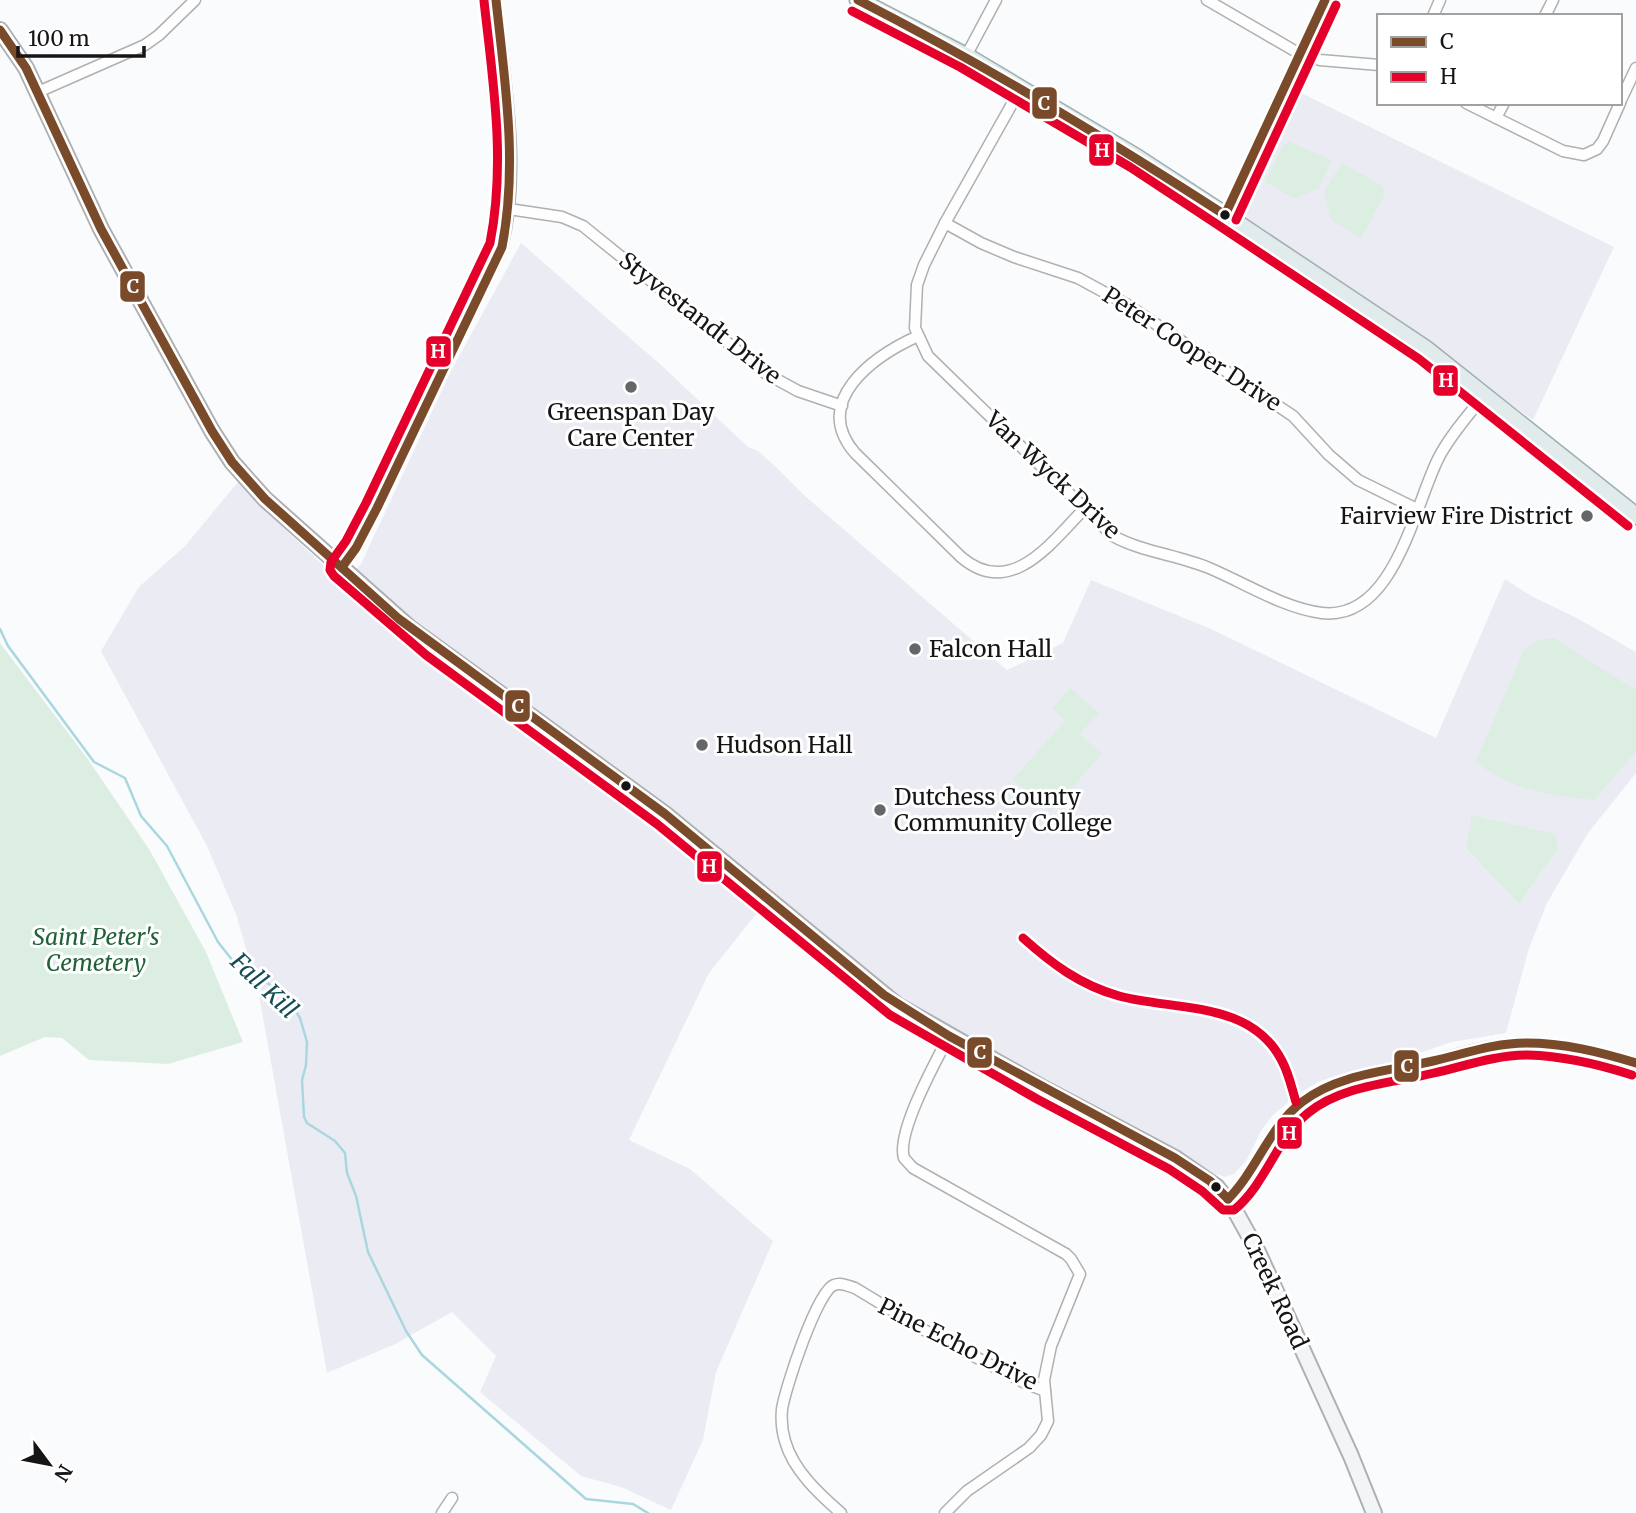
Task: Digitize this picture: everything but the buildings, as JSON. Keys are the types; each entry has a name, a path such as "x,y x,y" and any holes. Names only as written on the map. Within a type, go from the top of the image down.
{"main road":[{"path":"858,0 1021,88 1136,157 1225,215 1426,349 1636,516"}],"street":[{"path":"38,92 145,45 195,0"},
{"path":"342,567 373,516 502,247 509,209 511,158 496,0"},
{"path":"966,56 996,0"},
{"path":"1207,0 1300,54 1320,60 1377,65"},
{"path":"1225,215 1325,0"},
{"name":"Creek Road","path":"0,30 26,68 113,253 219,443 239,471 265,499 433,645 665,814 884,995 949,1036 1175,1158 1210,1181 1228,1199 1258,1252 1347,1446 1374,1513"},
{"path":"1622,99 1636,68"},
{"path":"1021,88 924,265 917,285 915,328 918,336 895,346 866,369 847,390 842,406 843,433 855,453 961,557 980,569 1004,572 1025,566 1084,508"},
{"path":"1470,105 1563,151 1584,155 1597,149 1619,105"},
{"path":"1496,118 1503,105"},
{"name":"Styvestandt Drive","path":"509,209 562,217 583,226 765,373 797,391 842,406"},
{"name":"Peter Cooper Drive","path":"945,223 1014,257 1078,278 1126,304 1279,405 1358,480 1417,509"},
{"name":"Van Wyck Drive","path":"918,336 928,356 1113,536 1206,566 1285,603 1322,613 1354,608 1369,599 1382,586 1393,568 1448,441 1485,394"},
{"name":"Pine Echo Drive","path":"841,1513 808,1482 789,1456 784,1439 782,1410 796,1364 818,1307 829,1288 843,1284 855,1288 926,1331 1045,1391 1051,1346 1080,1274 1066,1254 913,1168 904,1158 903,1138 920,1094 949,1036"},
{"path":"1228,1199 1243,1182 1288,1115 1308,1098 1331,1087 1479,1049 1518,1043 1572,1047 1636,1063"},
{"path":"945,1513 967,1491 1038,1439 1048,1421 1045,1391"},
{"path":"442,1513 452,1498"}],"shaded area":[{"path":"1299,92 1614,247 1533,420 1241,215"},
{"path":"521,243 661,365 748,447 758,451 805,496 1007,670 1063,643 1091,580 1211,629 1436,738 1505,579 1531,596 1575,617 1636,652 1636,773 1588,833 1547,903 1529,948 1506,1033 1452,1042 1318,1082 1273,1115 1261,1131 1246,1161 1234,1174 1225,1177 1020,1068 899,998 772,894 709,973 629,1140 690,1169 773,1241 716,1372 703,1440 671,1510 621,1487 581,1476 480,1392 496,1356 452,1312 395,1344 327,1373 258,990 236,914 207,846 101,651 139,587 185,546 238,482 343,584 361,564 450,373"}],"green space":[{"path":"1290,142 1332,160 1319,188 1295,199 1265,182 1283,145"},
{"path":"1342,163 1383,186 1384,197 1361,238 1331,220 1324,191"},
{"path":"1554,638 1636,690 1636,752 1594,800 1547,794 1516,785 1488,771 1476,761 1524,650 1538,640"},
{"name":"Saint Peter's Cemetery","path":"0,643 87,758 149,849 206,952 243,1042 168,1064 89,1060 62,1038 45,1037 0,1056"},
{"path":"1070,688 1099,713 1080,734 1102,754 1050,812 1013,779 1065,721 1052,708"},
{"path":"1472,815 1555,834 1558,848 1519,904 1466,848"}],"waterway":[{"name":"Fall Kill","path":"0,629 8,646 94,762 125,778 141,816 167,846 218,942 233,961 272,986 300,1018 307,1042 302,1080 304,1117 307,1123 335,1141 345,1153 347,1173 356,1196 368,1252 406,1331 422,1355 586,1499 633,1504 648,1513"}],"transit line":[{"name":"C","path":"342,567 356,548 377,508 502,247 507,216 510,154 496,0"},
{"name":"C","path":"858,0 1044,103 1225,215"},
{"name":"C","path":"1225,215 1325,0"},
{"name":"H","path":"484,1 498,152 495,213 490,243 366,503 346,541 331,562 330,570 334,576 426,655 657,824 890,1015 1037,1099 1169,1169 1202,1191 1223,1210 1234,1210 1255,1188 1287,1135 1297,1124 1308,1113 1336,1096 1368,1086 1516,1055 1568,1059 1632,1075"},
{"name":"H","path":"1236,220 1336,5"},
{"name":"H","path":"852,11 960,67 1130,167 1218,225 1419,359 1628,526"},
{"name":"C","path":"0,30 26,68 101,229 212,431 232,462 265,499 399,619 665,814 884,995 949,1036 1175,1158 1210,1181 1228,1199"},
{"name":"H","path":"1023,938 1067,973 1092,986 1141,1001 1210,1011 1251,1027 1268,1041 1282,1061 1296,1102"},
{"name":"C","path":"1228,1199 1291,1112 1316,1093 1348,1079 1514,1043 1568,1046 1636,1063"}],"place":[{"name":"Greenspan Day Care Center","path":"631,387"},
{"name":"Fairview Fire District","path":"1587,516"},
{"name":"Falcon Hall","path":"915,649"},
{"name":"Hudson Hall","path":"702,745"},
{"name":"Dutchess County Community College","path":"880,810"}]}
